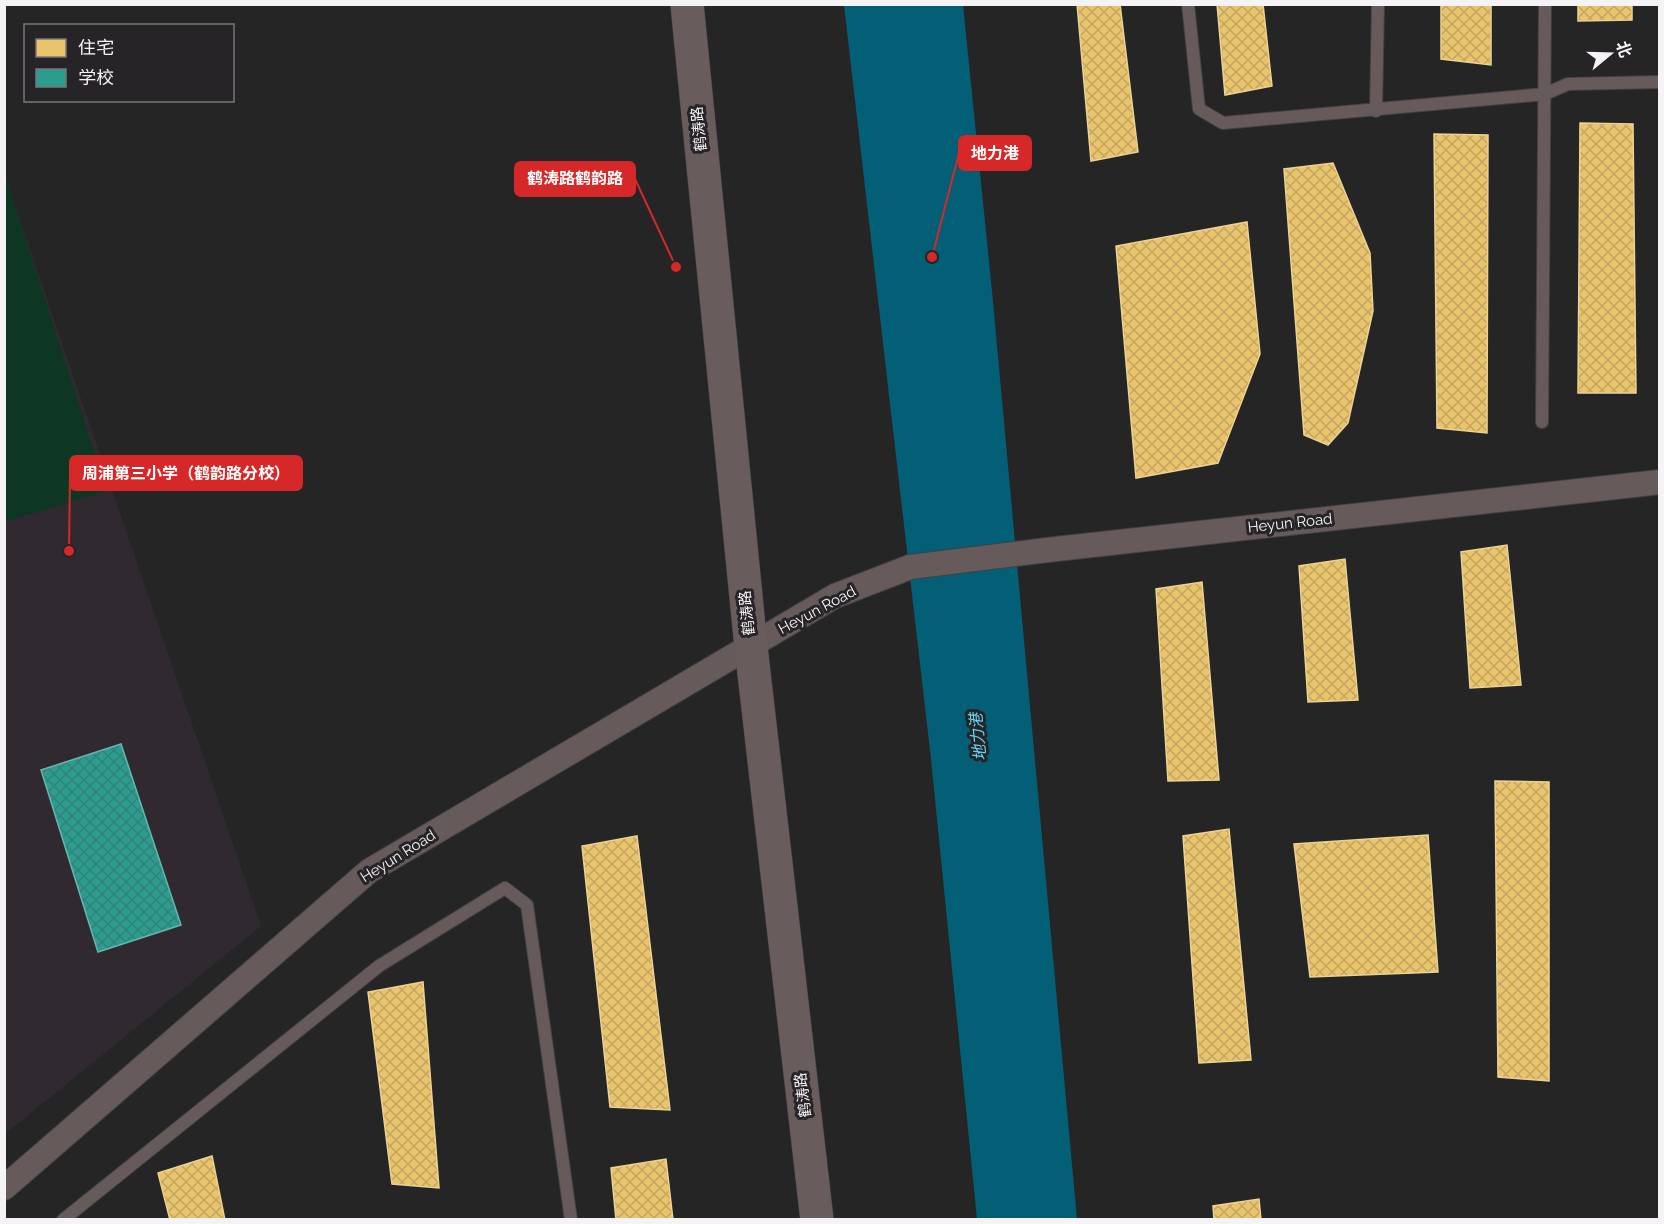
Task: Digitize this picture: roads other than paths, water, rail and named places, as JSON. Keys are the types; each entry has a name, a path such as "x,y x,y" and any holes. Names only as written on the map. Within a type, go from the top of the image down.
{"street":[{"name":"鹤涛路","path":"687,4 751,646 818,1220"},
{"name":"Heyun Road","path":"4,1188 369,871 835,596 910,567 1659,482"}],"lane":[{"path":"1188,4 1199,109 1223,123 1377,111 1545,94 1568,84 1659,82"},
{"path":"1377,111 1378,4"},
{"path":"1542,422 1545,4"},
{"path":"63,1220 379,966 505,888 527,905 572,1220"}],"water":[{"path":"844,5 963,5 992,291 1077,1219 977,1219 931,759"}],"place":[{"name":"地力港","path":"932,257"},
{"name":"鹤涛路鹤韵路","path":"676,267"},
{"name":"周浦第三小学（鹤韵路分校）","path":"69,551"}]}
